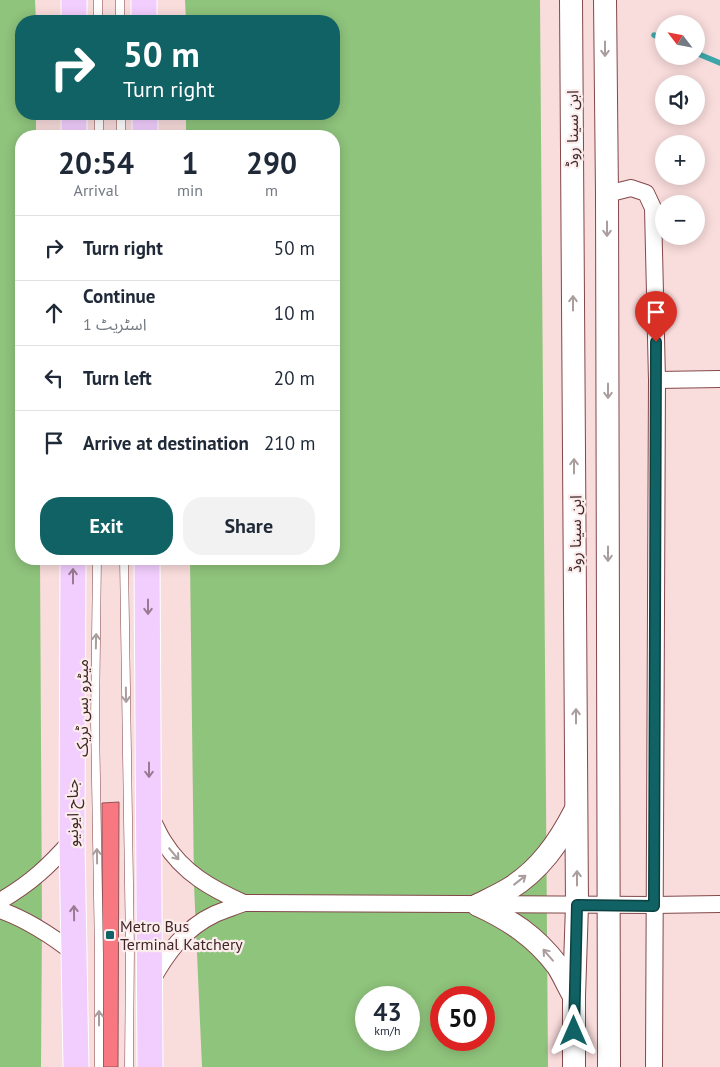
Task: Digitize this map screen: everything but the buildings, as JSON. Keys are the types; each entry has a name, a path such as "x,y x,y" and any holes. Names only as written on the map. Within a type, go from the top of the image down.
{"main road":[{"path":"74,0 74,15"},
{"path":"144,0 144,15"},
{"name":"ابن سینا روڈ","path":"571,0 577,808 574,1067"},
{"name":"ابن سینا روڈ","path":"605,0 609,1067"},
{"name":"جناح ایونیو","path":"73,565 72,840 76,1067"},
{"path":"147,565 150,1067"},
{"path":"478,905 510,889 537,867 560,840 577,808"},
{"path":"478,905 508,919 535,940 557,966 574,996"}],"street":[{"path":"607,194 631,188 646,192 653,208 657,380 654,1067"},
{"path":"657,380 720,379"},
{"path":"149,812 164,843 186,869 213,890 244,903 654,906 720,904"},
{"path":"0,901 21,889 48,867 72,840"},
{"path":"150,984 166,956 188,932 214,915 244,903"},
{"path":"0,910 21,918 49,934 74,954"}],"lane":[{"path":"98,0 98,15"},
{"path":"120,0 120,15"},
{"name":"میٹرو بس ٹریک","path":"97,565 95,722 99,1067"},
{"path":"124,565 130,948 129,1067"}],"green space":[{"path":"0,0 35,0 36,15 15,15 15,120 36,120 36,130 15,130 15,565 40,565 41,1067 0,1067"},
{"path":"185,0 540,0 548,1067 202,1067 194,885 190,565 340,565 340,130 186,130 186,120 340,120 340,15 186,15"}],"waterway":[{"path":"705,57 720,63"}],"place":[{"name":"Metro Bus Terminal Katchery","path":"110,935"}],"route":[{"path":"574,1031 577,905 654,906 656,342"}]}
